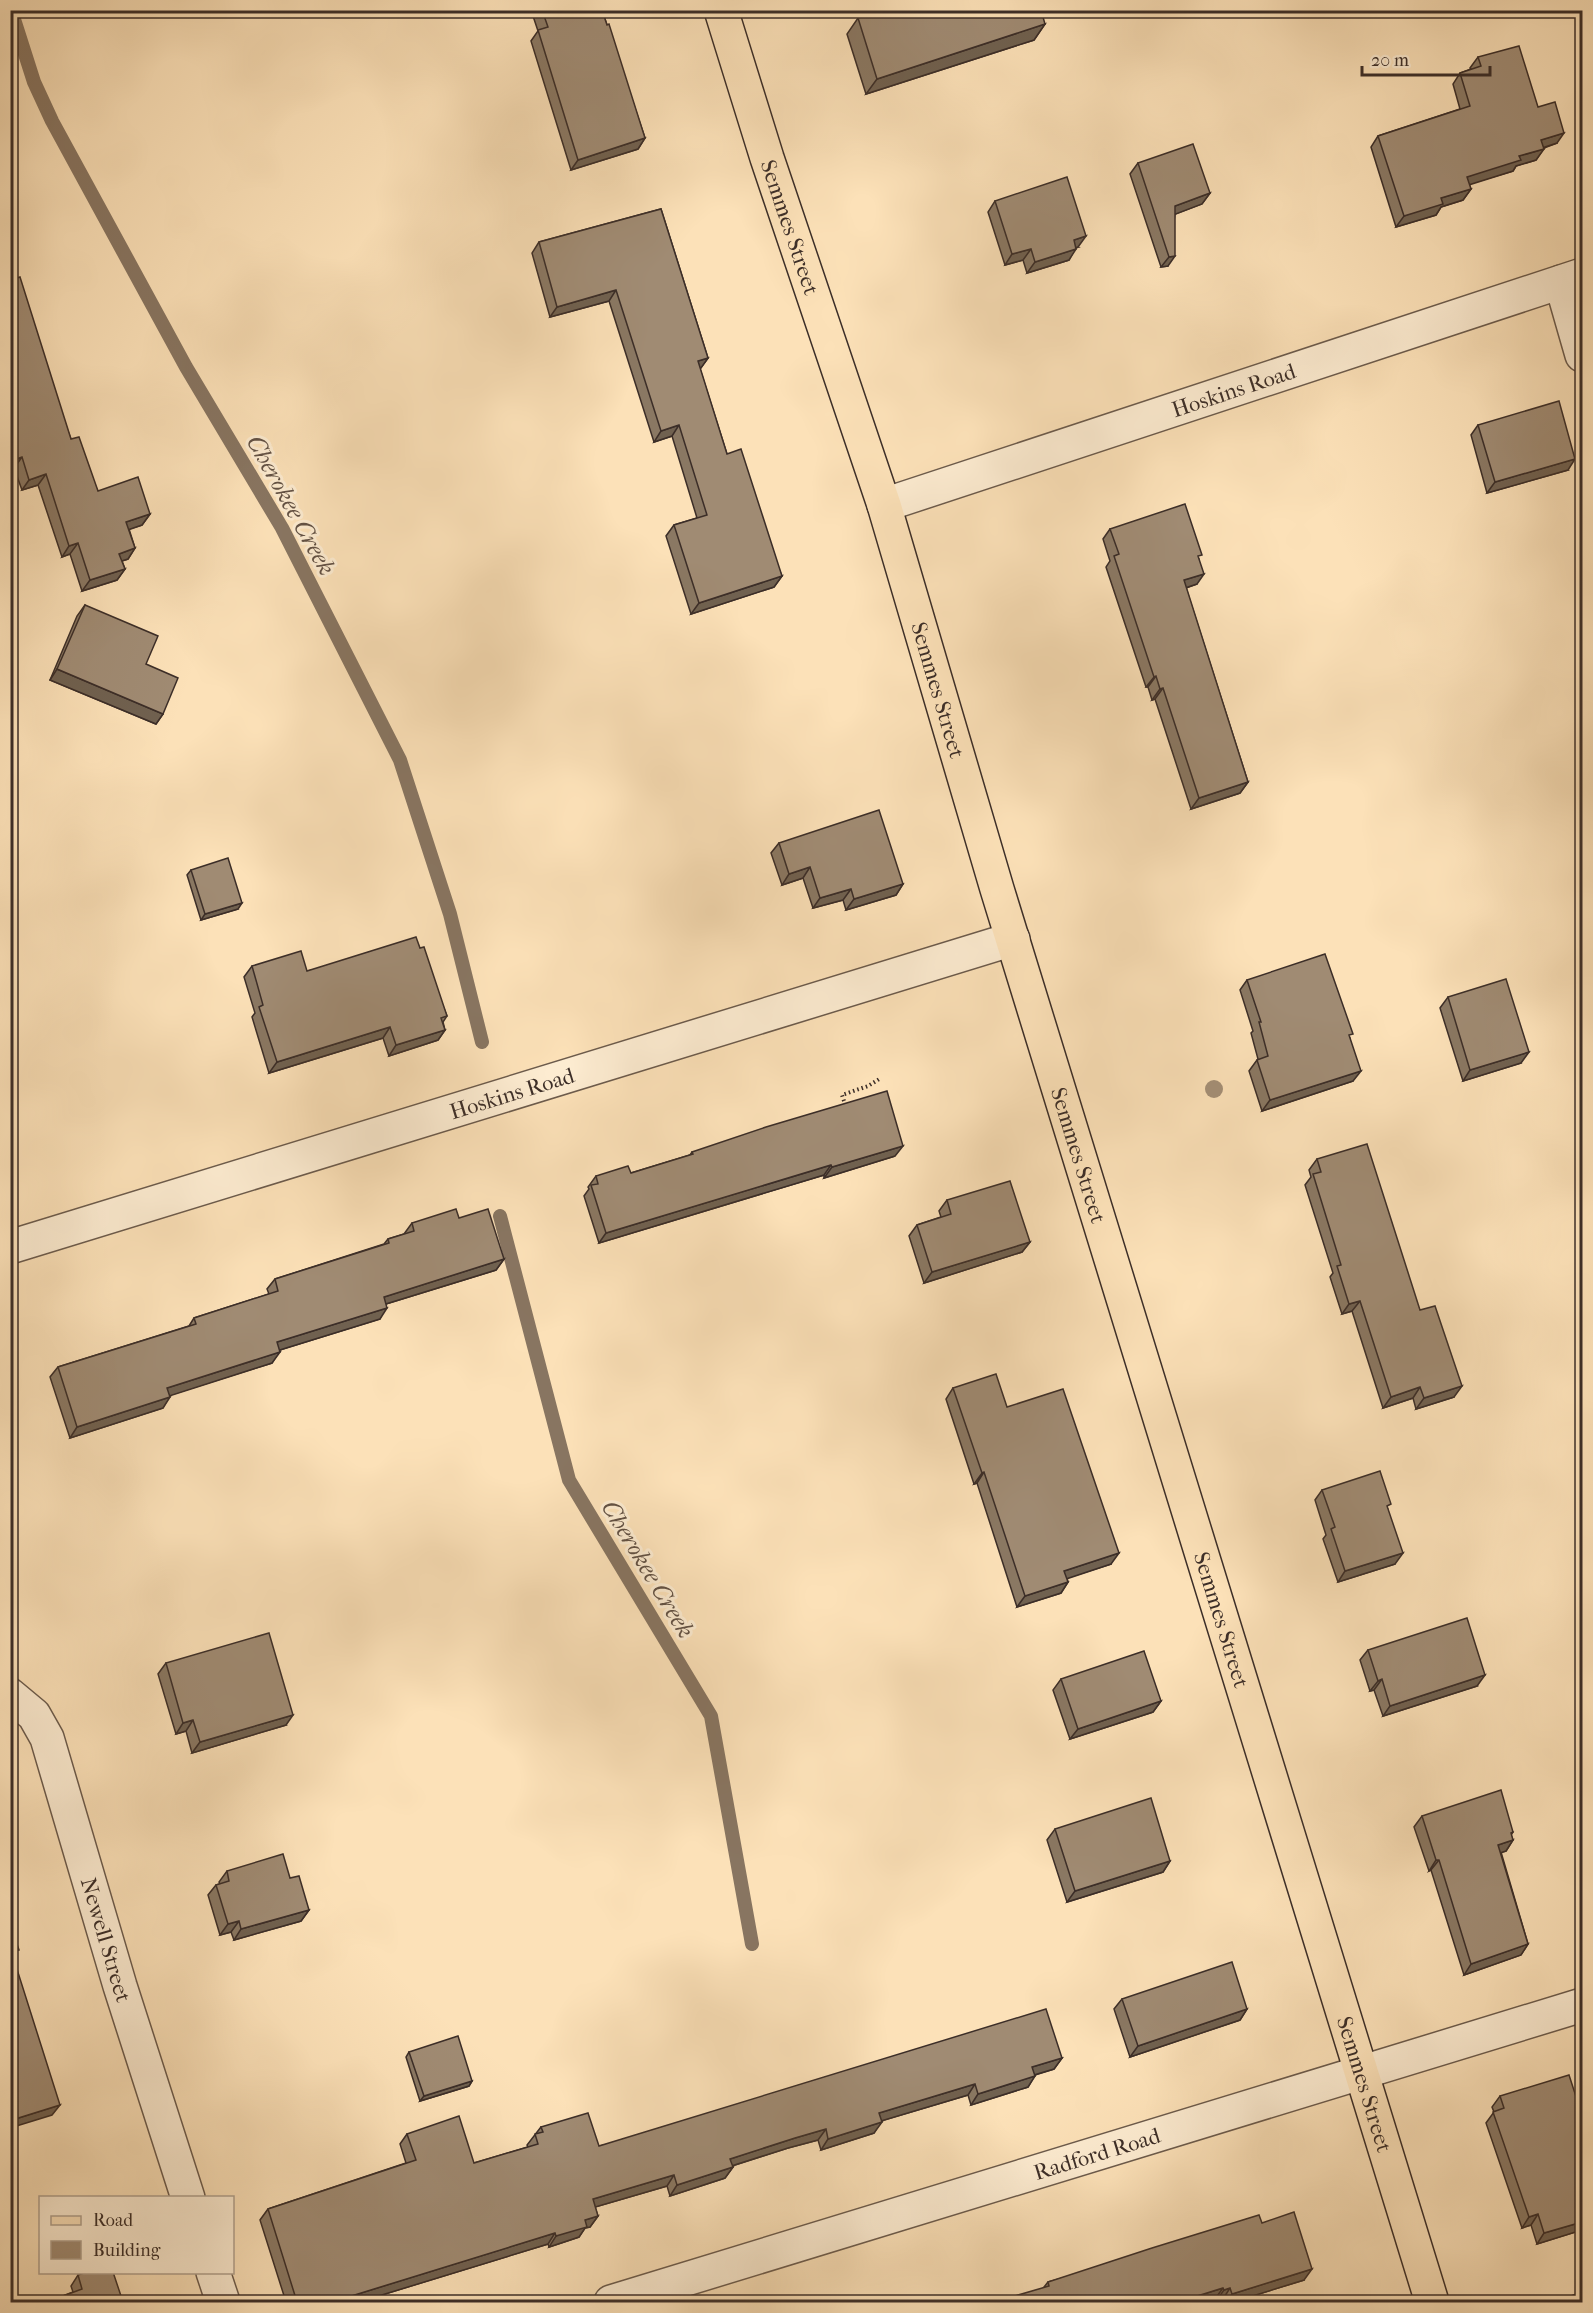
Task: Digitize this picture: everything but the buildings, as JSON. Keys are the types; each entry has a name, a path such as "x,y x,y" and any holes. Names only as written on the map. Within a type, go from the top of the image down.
{"main road":[{"name":"Semmes Street","path":"721,10 766,158 884,505 1012,939 1432,2302"}],"street":[{"name":"Hoskins Road","path":"884,505 1572,279"},
{"path":"1572,279 1582,355"},
{"name":"Hoskins Road","path":"10,1247 1012,939"},
{"name":"Newell Street","path":"10,1695 34,1715 47,1738 124,1997 187,2196"},
{"name":"Radford Road","path":"611,2302 1582,2005"},
{"path":"214,2274 224,2302"}],"path":[{"path":"844,1101 842,1095 868,1086 881,1078"}],"waterway":[{"name":"Cherokee Creek","path":"11,10 34,82 52,121 186,367 282,528 400,760 450,914 482,1042"},
{"name":"Cherokee Creek","path":"500,1216 569,1480 711,1716 752,1944"}]}
